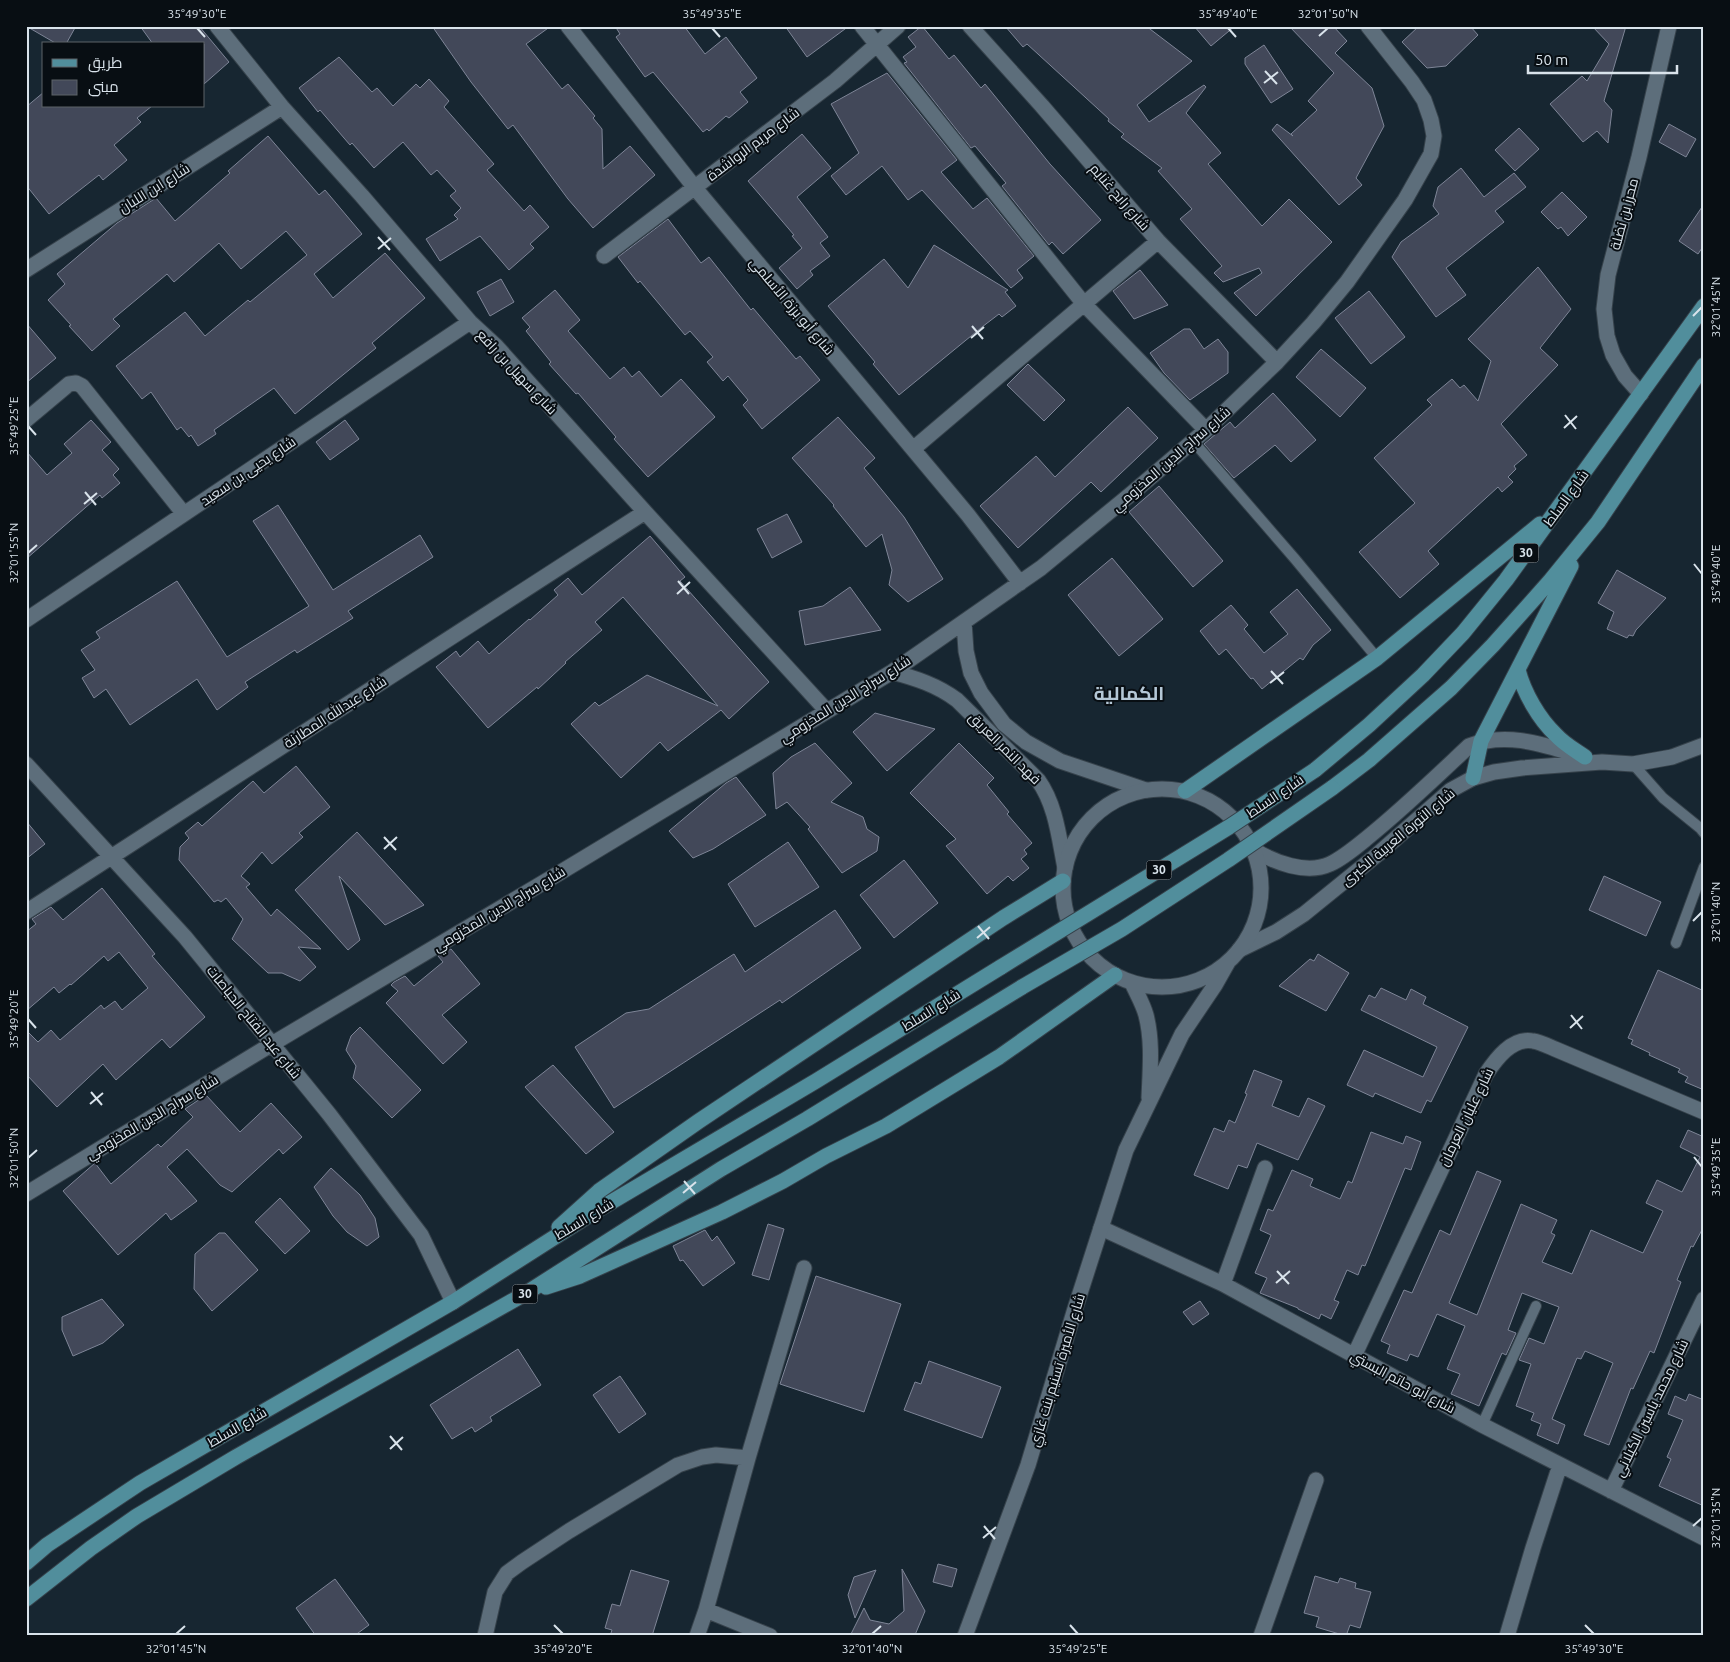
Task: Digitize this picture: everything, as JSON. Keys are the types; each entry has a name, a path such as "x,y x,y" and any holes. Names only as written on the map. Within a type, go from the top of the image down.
{"main road":[{"name":"شارع السلط","path":"26,1563 47,1545 140,1483 454,1302 538,1248 824,1076 1229,827 1315,770 1376,719 1423,675 1463,633 1506,580 1557,511 1704,306"},
{"name":"شارع السلط","path":"26,1598 91,1548 138,1516 236,1457 528,1292 721,1169 1130,924 1228,860 1332,788 1376,754 1451,688 1550,581 1598,522 1704,365"},
{"path":"1185,792 1377,658 1557,511"},
{"path":"1473,778 1481,741 1545,614 1573,562 1598,522"},
{"path":"1518,670 1521,681 1541,718 1555,735 1585,757"},
{"path":"538,1248 577,1210 614,1180 1064,875"},
{"path":"528,1292 580,1276 722,1212 783,1182 826,1156 886,1126 999,1057 1115,975"}],"street":[{"name":"شارع سهيل بن رافع","path":"217,26 282,107 362,196 470,322 496,346 644,512 826,710"},
{"name":"شارع أبو برزة الأسلمي","path":"568,26 695,188 968,515 1020,583"},
{"path":"862,26 1084,304 1206,430"},
{"name":"شارع مريم الرواشدة","path":"604,256 835,81 898,26"},
{"name":"شارع رابح غنايم","path":"970,26 1042,106 1158,241 1277,362"},
{"name":"شارع سراج الدين المخزومي","path":"26,1194 272,1044 714,780 826,710 892,672 1020,583 1086,532 1206,430 1277,362 1313,323 1346,282 1405,200 1431,154 1434,136 1424,100 1368,26"},
{"name":"محرز بن نضلة","path":"1641,394 1625,376 1613,355 1607,336 1604,310 1608,275 1639,157 1669,26"},
{"name":"شارع ابن اللبان","path":"26,270 282,107"},
{"path":"913,449 1158,241"},
{"name":"شارع يحيى بن سعيد","path":"26,620 470,322"},
{"path":"26,420 69,384 76,383 82,386 184,514"},
{"name":"شارع عبدالله المطارنة","path":"26,912 644,512"},
{"name":"فهد النمر العريق","path":"964,622 966,651 971,673 981,693 1004,724 1026,742 1060,761 1146,790"},
{"name":"فهد النمر العريق","path":"892,672 922,681 947,692 1020,760 1045,789 1057,828 1064,875"},
{"path":"992,735 1004,724"},
{"name":"شارع الثورة العربية الكبرى","path":"1254,850 1269,859 1288,865 1315,868 1330,864 1349,852 1399,812 1469,746 1481,741 1509,739 1536,742 1602,762"},
{"name":"شارع الثورة العربية الكبرى","path":"1239,950 1276,932 1304,914 1378,854 1451,790 1473,778 1494,772 1522,768 1602,762 1633,764 1672,757 1704,746"},
{"name":"شارع عبد الفتاح الحياصات","path":"26,764 185,937 272,1044 373,1171 421,1235 454,1302"},
{"path":"1158,789 1185,792 1214,803 1237,823 1254,850 1262,884 1261,902 1256,919 1239,950 1228,962 1198,980 1174,987 1150,987 1132,983 1115,975 1092,959 1075,936 1064,910 1064,875 1068,856 1079,833 1102,809 1131,794 1146,790 1158,789"},
{"name":"شارع الأميرة تسنيم بنت غازي","path":"965,1636 1028,1466 1126,1150 1182,1034 1228,962"},
{"name":"شارع الأميرة تسنيم بنت غازي","path":"1132,983 1146,1016 1150,1040 1149,1104"},
{"name":"شارع عليان العرمان","path":"1354,1356 1486,1074 1496,1058 1507,1048 1531,1040 1704,1112"},
{"path":"1223,1284 1265,1168"},
{"name":"شارع أبو حاتم البستي","path":"1101,1228 1223,1284 1482,1425 1704,1538"},
{"path":"697,1636 804,1268"},
{"name":"شارع محمد ياسين الكيلاني","path":"1611,1491 1704,1299"},
{"path":"485,1636 495,1592 507,1573 522,1562 678,1465 702,1457 716,1455 748,1458"},
{"path":"1507,1636 1560,1465"},
{"path":"1261,1636 1316,1480"},
{"path":"706,1610 770,1636"}],"lane":[{"path":"1193,441 1377,658"},
{"path":"1633,764 1663,798 1704,833"},
{"path":"1676,943 1704,867"},
{"path":"1482,1425 1536,1306"}],"building":[{"path":"26,26 76,26 67,42 54,42"},
{"path":"140,26 199,26 229,62 205,83 205,42 152,42"},
{"path":"432,26 551,26 526,44 562,89 568,84 595,116 593,118 602,129 603,169 630,146 655,175 593,228 568,199 513,125 508,129 471,82"},
{"path":"615,26 684,26 705,54 726,37 757,78 740,92 748,102 729,118 726,116 709,131 707,129 703,132 653,72 645,77 616,37 620,34"},
{"path":"785,26 849,26 807,57"},
{"path":"922,26 949,59 954,55 981,88 985,84 1050,164 1101,220 1063,254 1052,242 1049,245 1002,186 1006,183 975,146 971,148 904,63 907,62 903,57 916,47 908,37"},
{"path":"1005,26 1146,26 1192,61 1137,105 1149,122 1204,85 1206,87 1186,113 1221,153 1208,164 1262,226 1289,199 1332,242 1256,316 1234,293 1262,273 1259,268 1223,282 1214,273 1222,266 1180,219 1192,209 1158,171 1162,168 1121,137 1124,134 1108,121 1109,119 1027,44 1023,47"},
{"path":"1194,26 1235,26 1211,46"},
{"path":"1289,26 1333,26 1347,41 1335,53 1372,88 1384,126 1356,178 1362,185 1339,205 1272,130 1277,124 1293,136 1291,134 1317,110 1308,101 1334,73"},
{"path":"1419,26 1470,26 1478,35 1446,66 1427,68 1402,42"},
{"path":"1592,26 1626,26 1604,101 1612,110 1608,143 1597,131 1583,142 1550,104 1582,76 1587,81 1609,44"},
{"path":"1264,45 1293,89 1271,103 1245,64 1245,58"},
{"path":"339,57 372,92 377,88 393,106 416,84 420,88 429,79 449,101 444,107 494,164 487,170 524,211 530,205 549,227 530,244 534,248 509,270 480,236 440,261 426,239 458,219 454,215 461,208 450,196 456,191 437,170 431,175 403,142 374,168 352,143 350,145 320,110 318,112 299,88"},
{"path":"887,73 957,160 941,172 973,209 987,198 1034,256 1017,270 1023,278 1011,288 922,190 908,200 882,166 846,195 831,176 859,153 831,104"},
{"path":"42,94 42,108 150,108 137,118 141,122 114,145 127,160 103,180 99,175 49,214 26,185 26,107"},
{"path":"1669,124 1696,139 1686,157 1659,142"},
{"path":"1519,128 1539,149 1515,171 1495,150"},
{"path":"802,134 831,168 797,197 828,237 820,243 830,256 810,271 813,275 797,289 779,268 802,248 792,236 794,235 748,181"},
{"path":"268,136 319,195 325,190 362,234 314,274 333,298 385,253 425,298 372,343 376,348 295,414 274,388 214,430 216,434 198,446 191,435 189,437 181,427 177,430 151,392 142,399 116,366 185,312 205,336 248,300 250,302 307,255 286,231 241,269 219,243 174,282 167,274 113,319 120,326 92,351 48,300 65,284 57,274 117,223 156,198 175,221 230,173 228,171"},
{"path":"1461,168 1484,197 1514,173 1526,187 1495,211 1504,222 1446,268 1466,295 1436,317 1392,257 1401,242 1439,214 1433,206 1438,187"},
{"path":"1562,192 1587,217 1568,236 1561,227 1558,229 1541,212"},
{"path":"1704,204 1704,245 1698,254 1679,241"},
{"path":"668,219 701,263 709,257 751,310 753,308 796,359 800,356 820,380 762,429 743,405 748,400 728,376 723,381 707,362 713,357 690,331 685,335 640,281 638,283 618,257"},
{"path":"934,245 1008,290 1005,292 1016,306 1002,317 999,314 899,395 873,364 875,362 828,306 884,259 908,288"},
{"path":"1538,267 1571,309 1540,348 1558,365 1501,424 1527,455 1514,466 1516,469 1508,477 1513,482 1502,492 1498,487 1428,551 1439,564 1400,598 1359,552 1415,503 1374,458 1432,405 1427,400 1452,379 1460,388 1464,385 1478,401 1491,361 1468,339"},
{"path":"1140,270 1168,305 1134,319 1113,291"},
{"path":"501,279 514,302 490,316 477,292"},
{"path":"555,290 580,320 568,331 610,379 624,367 632,377 639,371 661,397 681,379 715,417 648,477 614,439 616,437 578,393 576,394 549,364 551,362 526,331 530,327 522,318"},
{"path":"1369,291 1405,337 1371,364 1335,318"},
{"path":"26,323 56,358 26,383"},
{"path":"1184,329 1190,329 1204,349 1218,339 1228,352 1228,373 1190,400 1164,373 1150,353"},
{"path":"1321,349 1366,388 1340,417 1296,377"},
{"path":"1028,364 1065,400 1044,421 1007,385"},
{"path":"1273,393 1316,440 1291,462 1275,445 1234,478 1204,444 1230,422 1235,428"},
{"path":"1128,407 1158,438 1101,492 1091,482 1018,548 980,506 1036,456 1055,477"},
{"path":"838,417 875,458 864,468 904,517 943,579 908,602 889,585 892,570 882,534 866,547 834,505 792,458"},
{"path":"91,420 111,442 102,450 119,469 113,475 120,483 102,498 100,495 26,559 26,451 47,475 72,453 64,444"},
{"path":"345,420 359,439 330,460 316,442"},
{"path":"1159,486 1223,561 1193,587 1129,512"},
{"path":"278,505 333,590 420,535 433,557 348,611 353,618 297,653 295,650 245,682 248,687 217,710 197,679 130,725 106,689 94,698 82,678 95,670 81,650 100,638 96,632 177,581 227,657 309,606 253,521"},
{"path":"787,514 802,542 772,558 757,529"},
{"path":"650,536 685,577 680,581 769,682 729,719 721,710 668,751 660,742 621,778 571,724 595,702 599,706 647,675 718,706 623,597 595,622 602,630 565,662 538,689 537,687 488,728 436,667 456,651 460,657 478,641 489,654 558,595 554,590 568,578 582,595"},
{"path":"1112,558 1163,619 1119,656 1068,595"},
{"path":"1617,570 1666,598 1636,630 1633,636 1629,635 1627,638 1607,629 1614,612 1598,603"},
{"path":"850,587 881,630 805,645 799,611 823,606"},
{"path":"1297,589 1331,630 1313,645 1303,660 1300,658 1262,689 1226,649 1219,655 1200,631 1231,605 1248,625 1244,629 1264,653 1288,634 1270,612"},
{"path":"875,713 935,729 887,771 853,732"},
{"path":"815,743 852,783 831,802 863,817 867,829 879,837 877,851 842,873 808,829 810,827 787,802 776,809 773,773 791,757"},
{"path":"959,743 994,778 987,785 1009,812 1007,814 1032,843 1024,850 1027,854 1021,859 1029,868 1013,881 1008,876 987,894 946,846 956,839 910,793"},
{"path":"296,766 330,807 299,833 303,837 272,864 262,852 241,876 250,884 246,887 271,916 277,909 321,949 298,947 316,967 300,981 282,973 268,973 232,939 243,919 226,898 221,902 218,900 214,902 179,860 180,847 189,838 185,833 198,822 202,826 253,781 264,793"},
{"path":"736,777 766,815 713,849 693,858 669,831 726,783"},
{"path":"26,821 45,844 26,859"},
{"path":"357,832 424,905 385,925 339,876 360,940 348,950 295,890"},
{"path":"788,842 819,887 755,927 728,884"},
{"path":"904,860 938,903 894,938 860,895"},
{"path":"1604,876 1661,902 1646,936 1589,910"},
{"path":"102,888 155,954 152,956 205,1017 170,1048 162,1039 116,1080 103,1064 57,1107 26,1074 26,1030 38,1042 51,1030 60,1040 101,1005 104,1009 115,1001 122,1010 148,988 119,952 108,961 104,956 59,993 54,987 26,1011 26,932 36,924 32,919 51,907 63,920"},
{"path":"835,910 861,948 782,1003 780,1000 614,1108 575,1047 626,1013 649,1009 734,954 745,972"},
{"path":"451,949 480,984 442,1015 467,1042 443,1064 386,1003 398,991 391,985 394,982 405,976 414,986 443,962 438,956"},
{"path":"1318,954 1349,973 1326,1011 1279,986 1310,959 1314,961"},
{"path":"1658,970 1704,991 1704,1090 1685,1082 1688,1077 1678,1072 1680,1069 1649,1055 1650,1053 1631,1044 1633,1040 1628,1038"},
{"path":"1381,988 1406,1000 1411,989 1426,997 1423,1004 1468,1027 1431,1102 1427,1100 1421,1113 1375,1093 1373,1097 1347,1085 1364,1050 1423,1077 1437,1047 1361,1010 1369,995 1375,998"},
{"path":"360,1027 421,1090 392,1118 353,1078 356,1066 346,1050 351,1036"},
{"path":"553,1065 614,1132 586,1154 525,1087"},
{"path":"1254,1070 1282,1081 1272,1106 1299,1117 1308,1098 1325,1106 1298,1160 1257,1143 1247,1168 1238,1165 1228,1189 1194,1175 1214,1128 1224,1132 1229,1120 1235,1123 1247,1094 1245,1093"},
{"path":"206,1095 240,1132 271,1103 302,1137 283,1154 279,1149 232,1192 220,1185 187,1149 167,1167 197,1201 171,1220 166,1213 118,1255 63,1191 95,1163 111,1184 158,1144 161,1147 193,1117 185,1109"},
{"path":"1688,1130 1704,1137 1704,1226 1693,1247 1691,1246 1677,1280 1681,1282 1654,1353 1650,1351 1633,1389 1631,1388 1609,1445 1584,1435 1613,1363 1585,1351 1581,1359 1577,1358 1552,1419 1565,1425 1558,1444 1537,1435 1541,1424 1531,1420 1534,1413 1516,1406 1531,1364 1519,1360 1529,1338 1544,1344 1559,1307 1522,1293 1508,1330 1516,1333 1506,1355 1502,1353 1479,1406 1451,1394 1460,1374 1447,1369 1465,1326 1437,1314 1418,1357 1410,1354 1407,1361 1387,1353 1390,1345 1381,1341 1404,1290 1412,1293 1440,1230 1450,1235 1477,1171 1501,1181 1449,1303 1477,1315 1521,1204 1557,1220 1551,1233 1555,1235 1542,1262 1572,1274 1591,1230 1643,1253 1663,1211 1646,1203 1657,1180 1682,1192 1700,1157 1680,1147"},
{"path":"1371,1132 1403,1144 1406,1136 1421,1142 1411,1170 1405,1168 1365,1266 1362,1265 1358,1275 1347,1270 1334,1300 1339,1302 1331,1319 1321,1314 1319,1319 1298,1308 1260,1293 1267,1278 1255,1273 1271,1235 1260,1230 1268,1209 1273,1211 1292,1170 1313,1179 1310,1186 1340,1199 1348,1181 1352,1183"},
{"path":"331,1168 360,1195 375,1218 379,1237 367,1246 347,1232 333,1216 314,1187"},
{"path":"280,1198 310,1231 285,1254 255,1222"},
{"path":"768,1224 784,1229 769,1280 752,1275"},
{"path":"705,1230 712,1241 717,1236 735,1263 703,1286 683,1260 680,1261 673,1246"},
{"path":"219,1233 225,1233 258,1270 212,1311 194,1289 195,1254"},
{"path":"816,1276 901,1304 864,1412 780,1384"},
{"path":"102,1299 124,1325 103,1343 73,1356 62,1330 62,1317"},
{"path":"1200,1301 1209,1314 1193,1325 1183,1312"},
{"path":"518,1349 541,1385 490,1417 492,1421 475,1432 472,1427 452,1439 430,1405"},
{"path":"929,1361 1001,1387 982,1438 904,1410 915,1382 921,1384"},
{"path":"620,1376 646,1414 619,1433 593,1395"},
{"path":"1689,1394 1704,1400 1704,1506 1659,1486 1671,1459 1667,1457 1683,1420 1668,1414 1675,1396 1686,1401"},
{"path":"938,1564 957,1569 952,1587 933,1582"},
{"path":"902,1569 925,1611 915,1635 850,1636 864,1608 870,1620 889,1624 904,1611"},
{"path":"631,1570 669,1581 652,1636 610,1636 612,1630 605,1628 612,1604 620,1606"},
{"path":"876,1570 855,1618 848,1595 854,1577"},
{"path":"1315,1576 1338,1583 1340,1578 1356,1583 1355,1588 1371,1592 1360,1628 1350,1625 1346,1636 1316,1627 1319,1617 1304,1613"},
{"path":"335,1579 369,1625 354,1636 316,1636 296,1608"}],"district":[{"name":"الكمالية","path":"1129,693"}]}
